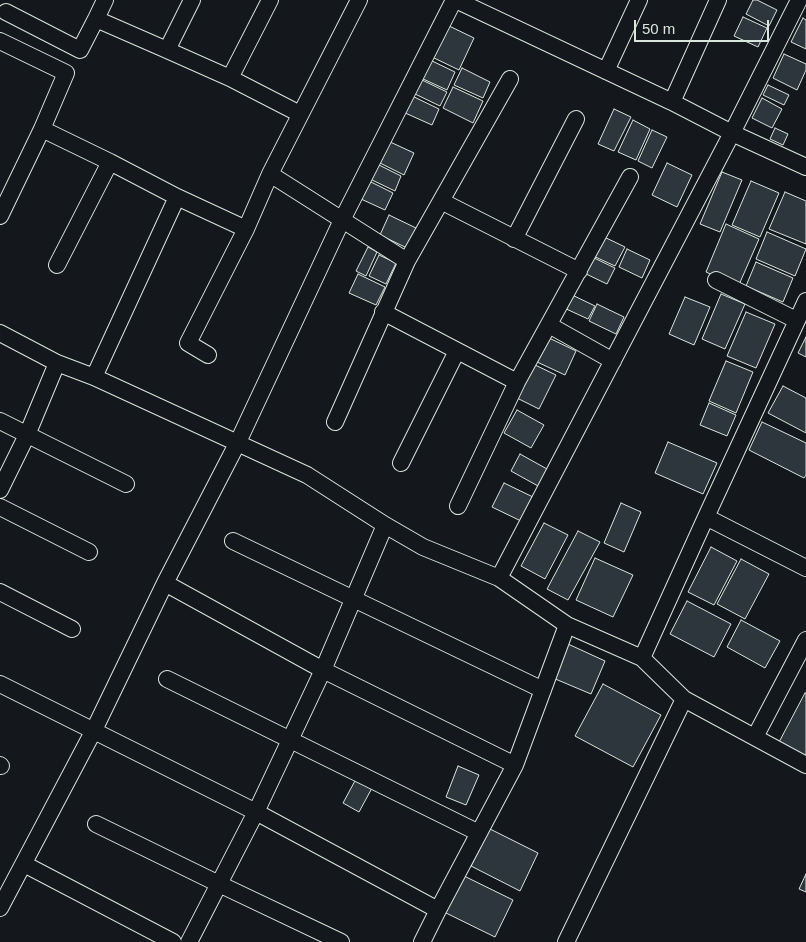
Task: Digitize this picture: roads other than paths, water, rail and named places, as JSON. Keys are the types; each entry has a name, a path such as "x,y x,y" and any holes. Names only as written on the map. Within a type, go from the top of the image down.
{"street":[{"path":"6,11 80,50 105,0"},
{"path":"167,50 192,0"},
{"path":"230,78 270,0"},
{"path":"208,355 188,343 246,229 270,174 359,0"},
{"path":"0,908 94,730 164,583 238,442 342,220 455,0 806,167"},
{"path":"606,71 639,0"},
{"path":"672,102 718,0"},
{"path":"499,578 732,133 799,0"},
{"path":"96,19 230,78 300,114"},
{"path":"0,41 66,73 42,129 0,216"},
{"path":"335,422 407,261 510,79"},
{"path":"514,239 576,119"},
{"path":"42,129 246,229"},
{"path":"57,265 110,162"},
{"path":"270,174 407,261"},
{"path":"458,506 517,382 630,177"},
{"path":"94,377 176,196"},
{"path":"441,201 579,271"},
{"path":"716,280 796,320"},
{"path":"642,658 806,301"},
{"path":"383,312 517,382"},
{"path":"549,326 613,361"},
{"path":"0,333 57,363 94,377 307,475 385,526 423,548 499,578 567,625 642,658 684,699 806,765"},
{"path":"400,464 457,351"},
{"path":"0,490 27,435 57,363"},
{"path":"0,421 126,484"},
{"path":"0,507 89,552"},
{"path":"706,517 806,568"},
{"path":"189,942 256,812 323,670 385,526"},
{"path":"233,542 354,598 543,690"},
{"path":"164,583 323,670 515,765"},
{"path":"0,592 72,629"},
{"path":"422,942 515,765 567,625"},
{"path":"755,737 806,640"},
{"path":"167,679 479,833"},
{"path":"0,684 256,812 438,910"},
{"path":"566,942 684,699"},
{"path":"96,824 341,942"},
{"path":"24,864 173,942"}]}
